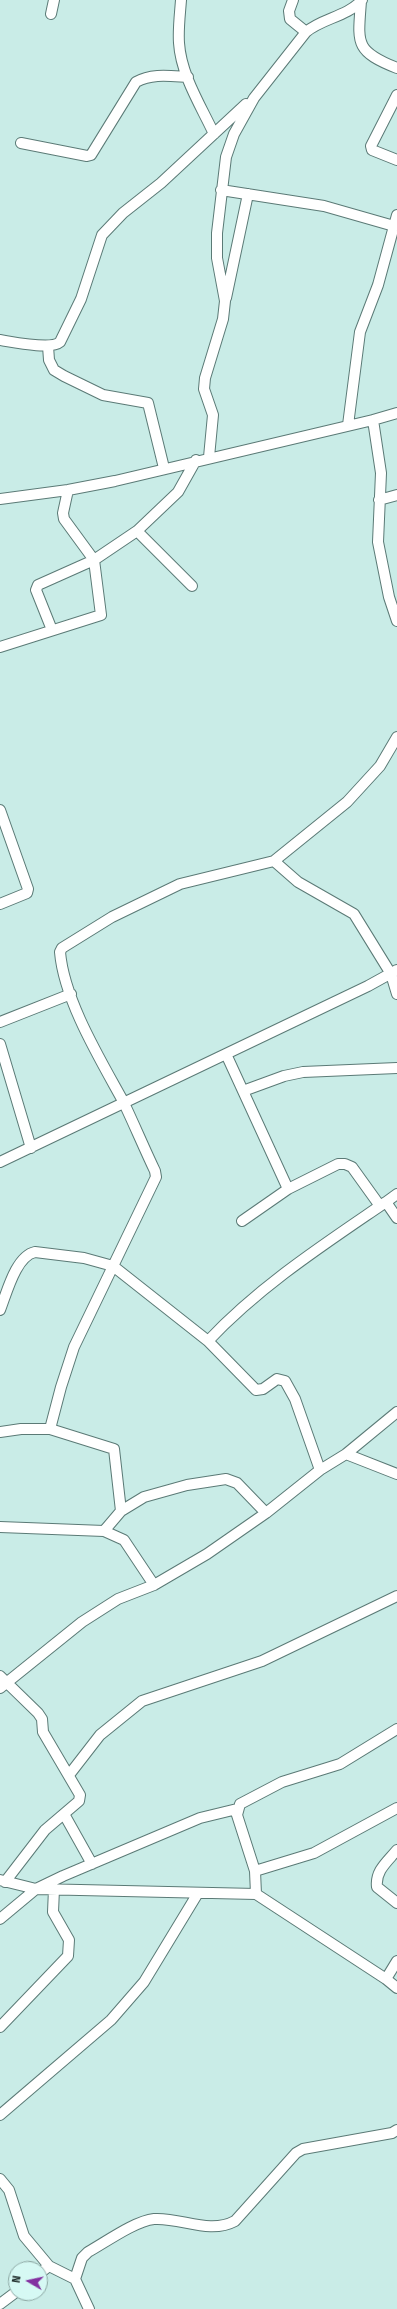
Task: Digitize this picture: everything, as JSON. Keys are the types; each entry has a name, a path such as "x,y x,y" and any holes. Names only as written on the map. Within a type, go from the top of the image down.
{"street":[{"path":"51,14 54,0"},
{"path":"180,0 179,43 188,77 214,134"},
{"path":"293,0 289,11 290,19 306,32"},
{"path":"0,340 56,346 60,342 72,321 102,236 123,213 161,183 254,98 306,32 317,24 343,13 361,1"},
{"path":"361,1 359,38 361,44 371,55 397,68"},
{"path":"21,143 87,156 91,155 136,82 145,77 188,77"},
{"path":"397,95 371,146 372,150 397,160"},
{"path":"225,302 217,258 217,227 221,190 228,147 254,98"},
{"path":"221,190 324,206 394,226"},
{"path":"209,457 213,415 205,397 205,378 223,319 225,302 248,194"},
{"path":"348,425 360,332 394,239 394,226 397,215"},
{"path":"48,346 49,360 54,370 64,376 103,395 148,403 164,468"},
{"path":"0,499 68,490 209,457 234,454 397,413"},
{"path":"373,420 380,457 378,542 389,597 397,621"},
{"path":"52,630 36,590 38,584 94,560 137,531 178,492 196,460"},
{"path":"0,647 101,615 94,560 64,519 63,513 68,490"},
{"path":"379,500 397,495"},
{"path":"137,531 192,586"},
{"path":"50,1429 61,1387 74,1348 156,1176 123,1103 92,1045 71,994 60,959 60,952 62,948 112,917 180,884 274,861 348,802 380,766 397,737"},
{"path":"0,810 28,889 27,893 0,904"},
{"path":"274,861 298,882 354,914 394,972 397,994"},
{"path":"0,1162 32,1148 394,972"},
{"path":"0,1022 71,994"},
{"path":"0,1044 32,1148"},
{"path":"226,1054 288,1189"},
{"path":"243,1091 284,1076 303,1072 397,1068"},
{"path":"242,1221 288,1189 338,1164 345,1164 352,1167 383,1204 397,1218"},
{"path":"208,1341 227,1321 286,1270 397,1194"},
{"path":"0,1310 21,1260 28,1253 35,1252 77,1257 113,1266 208,1341 256,1390 263,1389 277,1379 285,1381 295,1399 320,1470"},
{"path":"4,1685 82,1622 118,1598 154,1585 207,1554 266,1513 320,1470 346,1454 397,1412"},
{"path":"0,1432 21,1429 50,1429 114,1449 121,1511"},
{"path":"346,1454 397,1474"},
{"path":"104,1531 121,1511 144,1497 187,1485 226,1480 237,1483 266,1513"},
{"path":"0,1527 104,1531 124,1540 154,1585"},
{"path":"69,1775 100,1735 142,1701 262,1661 397,1596"},
{"path":"0,1676 4,1685 38,1713 42,1719 43,1732 69,1775 80,1798 45,1830 3,1881 36,1889 256,1894 386,1979 397,1988"},
{"path":"256,1894 255,1871 237,1814 237,1809 240,1804 282,1782 340,1764 397,1729"},
{"path":"255,1871 314,1853 397,1808"},
{"path":"0,1919 36,1889 200,1818 237,1809"},
{"path":"64,1814 92,1864"},
{"path":"397,1850 377,1874 376,1880 377,1887 397,1903"},
{"path":"0,2027 68,1956 69,1940 53,1912 54,1889"},
{"path":"0,2115 111,2020 144,1982 198,1893"},
{"path":"386,1979 397,1961"},
{"path":"75,2279 82,2258 88,2252 146,2220 166,2220 195,2226 227,2224 235,2221 296,2153 302,2149 392,2133 397,2130"},
{"path":"0,2179 10,2190 24,2236 49,2266 75,2279 89,2309"}]}
